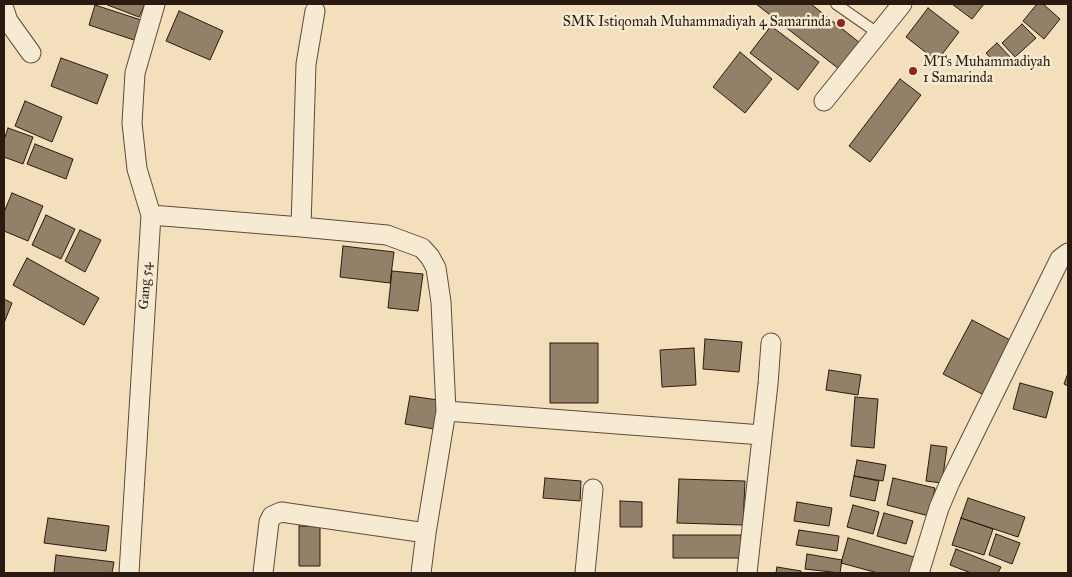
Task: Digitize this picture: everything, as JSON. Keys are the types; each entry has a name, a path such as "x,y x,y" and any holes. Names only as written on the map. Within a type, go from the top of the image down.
{"street":[{"name":"Gang 54","path":"129,573 151,215 137,169 132,123 135,73 155,4"},
{"path":"824,101 902,4"},
{"path":"4,9 8,21 31,53"},
{"path":"301,228 306,64 315,11"},
{"path":"151,215 387,235 422,248 430,257 436,268 441,302 446,411 421,573"},
{"path":"919,573 939,508 950,482 1060,258 1068,253"},
{"path":"746,573 771,343"},
{"path":"446,411 762,435"},
{"path":"585,573 593,489"},
{"path":"263,573 269,522 272,516 280,512 426,533"}],"lane":[{"path":"836,4 878,34"}],"building":[{"path":"105,4 145,4 139,17"},
{"path":"756,4 811,4 860,43 839,69"},
{"path":"952,4 984,4 972,19"},
{"path":"1037,4 1043,4 1060,19 1044,39 1023,21"},
{"path":"95,5 141,20 134,40 89,25"},
{"path":"928,8 959,32 937,61 906,37"},
{"path":"179,11 223,31 210,60 166,41"},
{"path":"1022,24 1036,38 1015,57 1002,43"},
{"path":"771,26 819,62 798,90 750,53"},
{"path":"997,43 1011,58 999,68 986,53"},
{"path":"740,52 772,79 745,113 713,87"},
{"path":"61,58 108,75 97,104 51,86"},
{"path":"900,79 921,95 870,162 849,146"},
{"path":"25,101 62,117 52,142 15,126"},
{"path":"8,128 33,137 23,164 4,157 4,140"},
{"path":"35,144 73,159 66,179 27,164"},
{"path":"12,193 43,206 28,241 4,231 4,212"},
{"path":"46,215 75,229 61,259 32,245"},
{"path":"80,230 101,240 85,272 65,261"},
{"path":"343,246 394,252 390,283 340,277"},
{"path":"27,258 99,298 84,325 13,285"},
{"path":"392,271 423,274 418,311 388,308"},
{"path":"4,299 12,303 4,323"},
{"path":"972,320 1012,341 984,395 943,374"},
{"path":"705,339 742,342 739,372 703,369"},
{"path":"550,343 598,343 598,403 550,403"},
{"path":"694,348 696,385 662,387 660,350"},
{"path":"829,370 861,375 858,395 826,390"},
{"path":"1068,373 1068,386 1064,384"},
{"path":"1020,383 1053,392 1046,418 1013,409"},
{"path":"410,396 438,400 434,429 405,424"},
{"path":"855,397 878,399 874,448 851,446"},
{"path":"931,445 947,447 942,483 926,481"},
{"path":"857,460 886,465 883,481 854,476"},
{"path":"854,476 879,481 875,501 850,496"},
{"path":"545,478 581,481 580,501 543,498"},
{"path":"893,478 935,488 929,516 887,505"},
{"path":"679,479 745,481 743,525 677,523"},
{"path":"968,498 1025,517 1018,537 961,518"},
{"path":"620,501 642,502 642,527 620,527"},
{"path":"797,502 832,508 829,526 794,521"},
{"path":"853,505 879,512 873,534 847,527"},
{"path":"884,513 913,521 906,544 877,536"},
{"path":"48,518 109,526 106,551 44,543"},
{"path":"961,518 993,529 984,555 952,545"},
{"path":"299,526 320,527 320,566 299,566"},
{"path":"799,530 839,536 837,551 796,545"},
{"path":"996,534 1020,543 1012,564 989,555"},
{"path":"673,535 741,535 741,558 673,558"},
{"path":"848,538 914,557 909,573 878,573 841,563"},
{"path":"956,549 1001,567 998,573 971,573 950,565"},
{"path":"807,554 842,560 840,573 805,569"},
{"path":"56,555 114,562 112,573 54,573"},
{"path":"777,567 801,571 801,573 776,573"}],"place":[{"name":"SMK Istiqomah Muhammadiyah 4 Samarinda","path":"841,23"},
{"name":"MTs Muhammadiyah 1 Samarinda","path":"913,71"}]}
